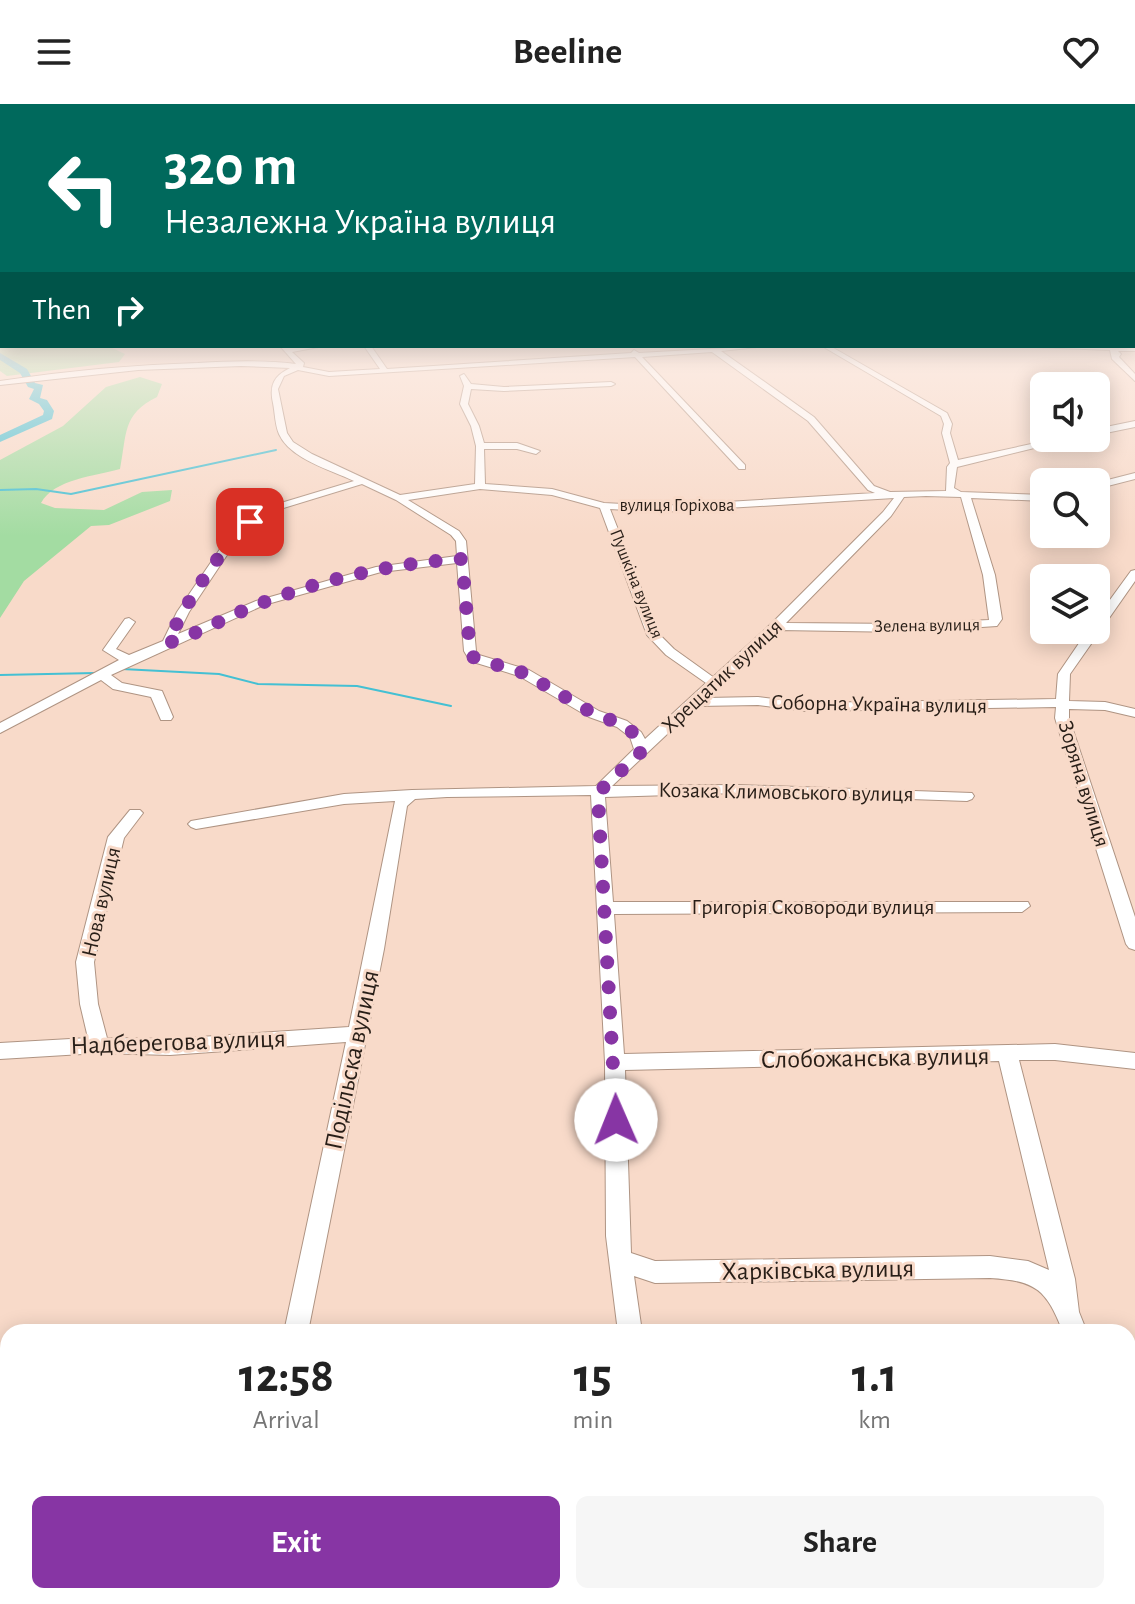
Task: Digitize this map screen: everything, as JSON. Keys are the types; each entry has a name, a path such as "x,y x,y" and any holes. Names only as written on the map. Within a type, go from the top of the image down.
{"street":[{"path":"275,396 283,433 290,444 399,498 455,533 461,541 470,651 474,658 524,673 594,714 622,724 636,735 642,751"},
{"path":"466,396 464,404 475,426 480,446 480,486"},
{"path":"675,396 742,467"},
{"path":"779,396 811,419 871,488 896,495"},
{"path":"911,396 944,415 955,463 950,490 962,495"},
{"path":"1110,429 1135,424"},
{"path":"480,446 517,446 536,451"},
{"path":"955,463 1030,447"},
{"path":"1110,482 1135,476"},
{"path":"168,643 183,612 231,538 243,527 274,508 363,481"},
{"path":"926,493 949,485"},
{"name":"вулиця Горіхова","path":"399,498 480,486 552,492 604,506 692,509 926,493 1030,497"},
{"name":"Хрещатик вулиця","path":"602,789 776,626 887,514 896,495"},
{"name":"Зелена вулиця","path":"776,626 905,628 993,623 996,619 989,575 962,495"},
{"name":"Пушкіна вулиця","path":"604,506 653,635 670,652 715,684"},
{"path":"0,729 129,660 260,603 323,583 407,564 462,559"},
{"name":"Зоряна вулиця","path":"1110,608 1135,573"},
{"path":"129,622 109,650 129,660"},
{"name":"Зоряна вулиця","path":"1085,644 1064,674 1062,718 1135,944"},
{"path":"102,675 118,686 157,694 166,717"},
{"name":"Соборна Україна вулиця","path":"694,702 758,701 805,707 1063,704 1105,706 1135,713"},
{"path":"602,789 598,811 615,1062 617,1236 629,1324"},
{"name":"Козака Климовського вулиця","path":"412,794 737,789 967,796"},
{"path":"196,824 344,799 412,794"},
{"name":"Подільска вулиця","path":"298,1324 375,949 400,804 412,794"},
{"name":"Нова вулиця","path":"99,1045 89,1004 85,962 116,837 135,813"},
{"name":"Григорія Сковороди вулиця","path":"604,908 1022,906"},
{"name":"Надберегова вулиця","path":"0,1051 99,1045 170,1047 356,1034"},
{"name":"Слобожанська вулиця","path":"615,1062 1008,1056 1055,1052 1135,1061"},
{"path":"1008,1056 1071,1322"},
{"name":"Харківська вулиця","path":"621,1261 655,1272 1025,1269 1050,1283 1071,1322"}],"green space":[{"path":"96,396 157,396 137,410 132,418 120,469 65,484 47,495 41,503 55,508 104,510 142,492 172,490 170,501 109,525 91,526 24,581 0,618 0,460 63,426"}],"waterway":[{"path":"0,439 48,417 49,411 43,402 34,399 36,396"},
{"path":"0,490 36,489 71,494 276,450"},
{"path":"122,669 219,674 258,684 357,686 451,706"},
{"path":"0,675 95,673"}],"route":[{"path":"250,522 231,538 174,627 168,643 199,633 260,603 323,583 407,564 462,559 470,651 474,658 524,673 594,714 622,724 636,735 642,751 616,773 598,797 616,1120"}]}
